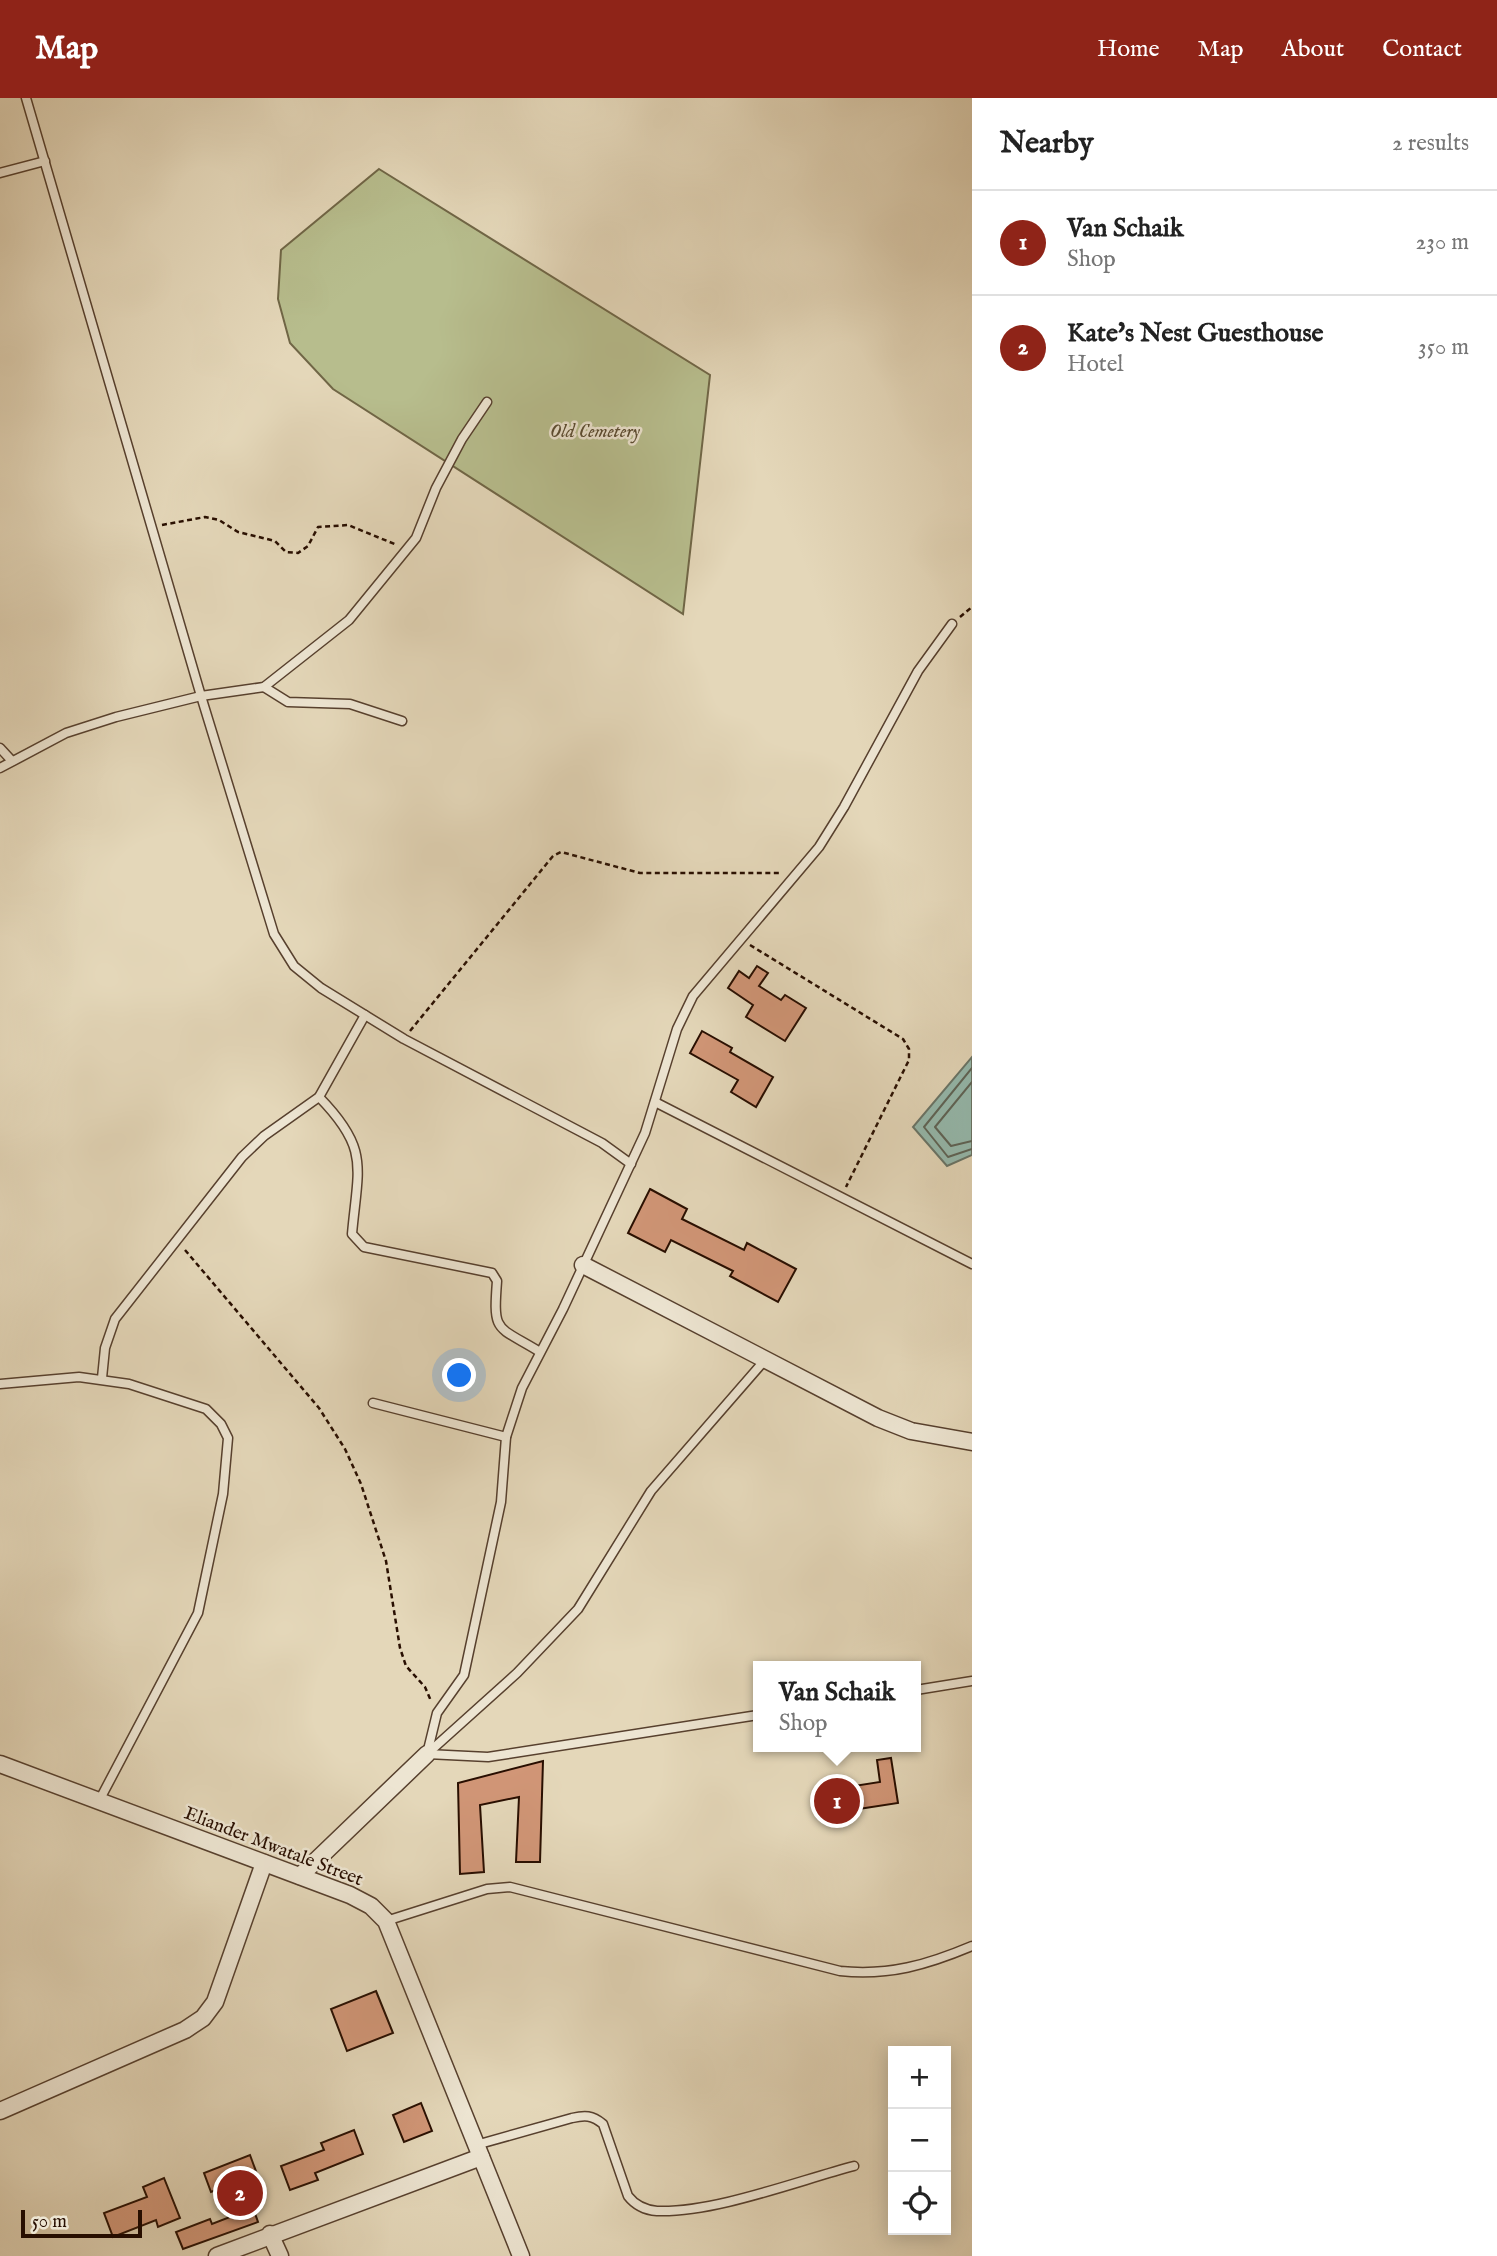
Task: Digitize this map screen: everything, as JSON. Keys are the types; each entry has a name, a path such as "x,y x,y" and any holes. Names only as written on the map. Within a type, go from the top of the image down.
{"street":[{"path":"583,1265 878,1418 911,1431 972,1442"},
{"path":"300,1876 427,1754"},
{"name":"Eliander Mwatale Street","path":"0,1764 300,1876 371,1906 386,1921"},
{"path":"0,2111 185,2030 203,2018 215,2002 264,1863"},
{"path":"386,1921 521,2256"},
{"path":"217,2256 478,2151"},
{"path":"271,2234 280,2256"}],"lane":[{"path":"26,98 201,696 274,933 294,966 321,988 404,1039 569,1125 631,1164"},
{"path":"0,173 45,161"},
{"path":"0,768 66,733 201,696 264,687 349,620 416,538 436,488 462,439 487,402"},
{"path":"427,1754 437,1713 464,1675 501,1502 506,1437 522,1388 631,1164 655,1102 663,1067 693,996 797,873 838,817 918,671 952,624"},
{"path":"264,687 288,702 350,704 402,722"},
{"path":"0,748 12,761"},
{"path":"102,1378 105,1348 114,1319 242,1157 264,1136 319,1097 365,1015"},
{"path":"319,1097 339,1117 355,1145 359,1169 352,1234 356,1241 364,1247 492,1273 498,1280 495,1320 501,1328 540,1352"},
{"path":"655,1102 972,1264"},
{"path":"427,1754 517,1673 578,1609 651,1490 764,1361"},
{"path":"0,1384 79,1377 102,1378 129,1384 206,1409 221,1424 228,1438 228,1457 198,1613 99,1801"},
{"path":"373,1403 506,1437"},
{"path":"921,1689 972,1681"},
{"path":"427,1754 488,1757 753,1716"},
{"path":"386,1921 487,1889 510,1886 840,1971 896,1972 930,1964 972,1946"},
{"path":"478,2151 572,2118 586,2115 596,2118 603,2124 628,2196 635,2204 655,2211 722,2202 854,2166"}],"path":[{"path":"152,527 205,517 219,520 238,532 275,541 286,552 298,553 308,546 318,527 348,525 406,550"},
{"path":"404,1039 552,856 561,852 640,873 797,873"},
{"path":"740,939 903,1040 909,1049 909,1060 842,1196"},
{"path":"176,1240 319,1408 345,1449 361,1484 386,1561 403,1657 416,1680 425,1688 437,1713"}],"green space":[{"name":"Old Cemetery","path":"379,169 710,375 683,614 333,389 290,343 278,299 281,250"}],"water":[{"path":"972,1057 972,1155 947,1166 913,1127"}],"building":[{"path":"757,966 768,973 759,986 781,1000 785,995 806,1008 785,1041 746,1017 753,1005 728,988 739,971 749,978"},
{"path":"702,1031 732,1048 730,1052 773,1077 756,1107 731,1092 738,1080 690,1053"},
{"path":"650,1189 687,1209 682,1219 744,1250 747,1243 796,1269 778,1302 730,1276 733,1271 671,1240 665,1252 628,1233"},
{"path":"891,1758 898,1803 826,1814 822,1791 880,1782 877,1760"},
{"path":"543,1761 540,1862 516,1862 519,1797 480,1805 484,1872 460,1874 458,1783"},
{"path":"376,1991 393,2033 347,2051 331,2009"},
{"path":"421,2103 432,2131 404,2142 393,2115"},
{"path":"354,2130 363,2154 315,2173 318,2180 290,2190 281,2166 324,2150 321,2143"},
{"path":"250,2155 257,2174 211,2192 204,2173"},
{"path":"164,2178 180,2218 158,2227 156,2220 113,2237 104,2213 147,2197 143,2187"},
{"path":"253,2208 258,2222 183,2249 176,2232 210,2219 212,2224"}],"place":[{"name":"Van Schaik","path":"837,1801"},
{"name":"Kate's Nest Guesthouse","path":"240,2193"}]}
